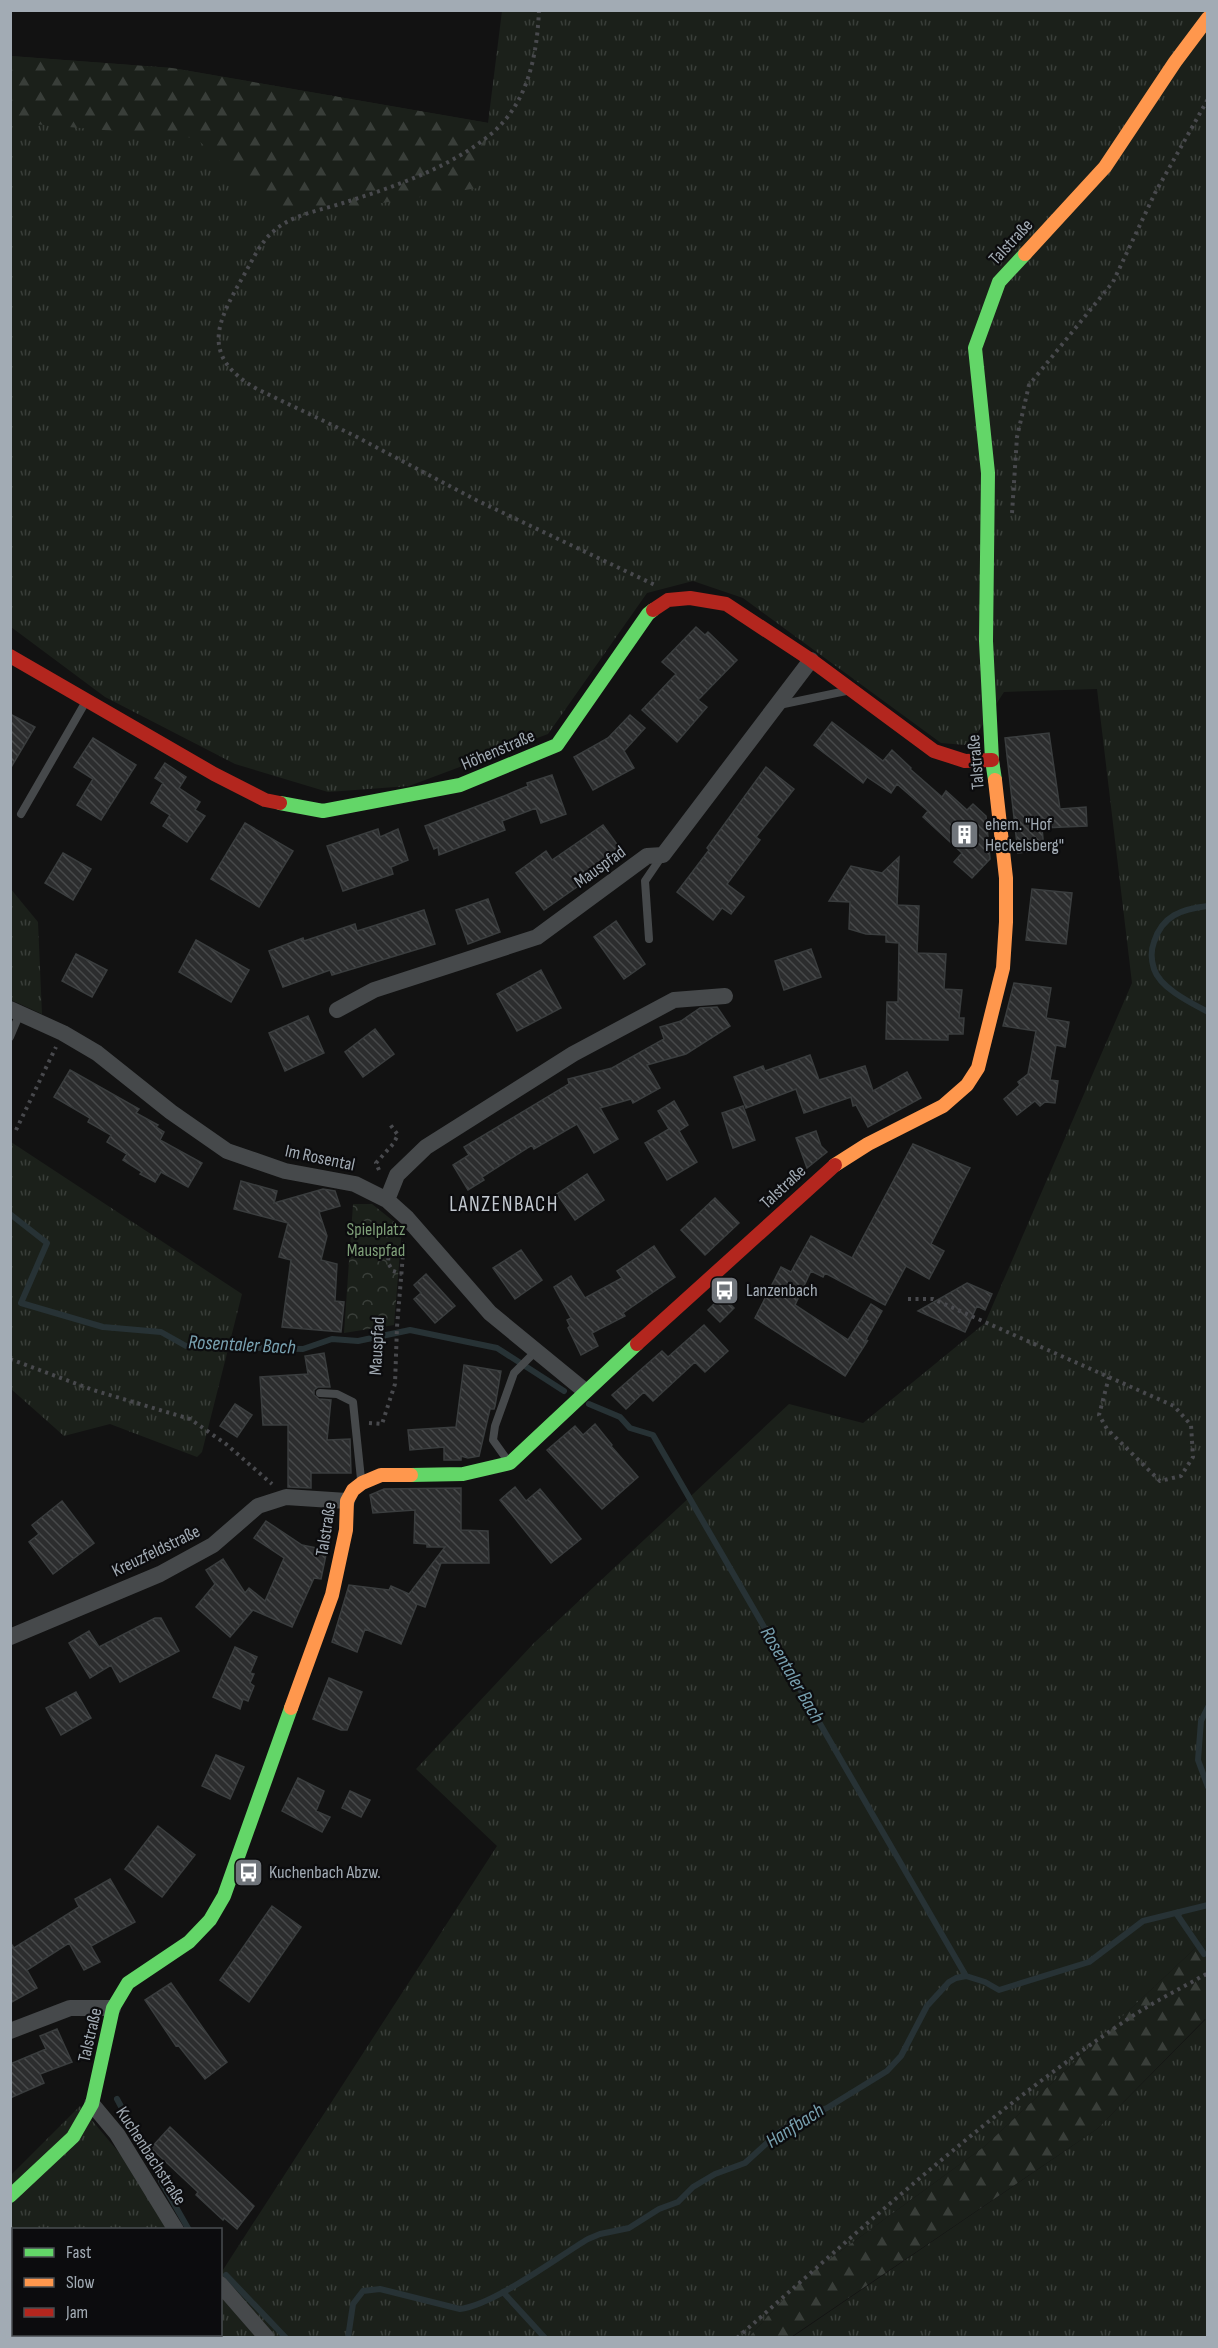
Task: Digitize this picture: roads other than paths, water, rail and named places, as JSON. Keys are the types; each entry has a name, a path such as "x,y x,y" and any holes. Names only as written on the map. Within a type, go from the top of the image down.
{"main road":[{"name":"Talstraße","path":"510,1463 585,1391 829,1169 868,1144 943,1106 967,1084 978,1068 1003,968 1006,878 1001,820 992,760 986,641 988,473 975,348 999,282 1105,167 1175,62 1208,18"},
{"name":"Höhenstraße","path":"10,656 214,774 265,800 323,811 460,785 557,745 648,614 668,600 690,598 726,604 811,660 934,751 965,761 992,760"},
{"path":"362,1483 381,1475 463,1474 510,1463"},
{"name":"Talstraße","path":"10,2196 73,2137 92,2104 113,2008 128,1983 189,1942 210,1920 224,1896 332,1595 346,1530 348,1501 353,1490 362,1483"}],"street":[{"path":"663,855 811,660"},
{"name":"Mauspfad","path":"337,1010 374,990 537,937 647,856 663,855"},
{"path":"387,1200 397,1175 426,1147 573,1054 674,1000 725,996"},
{"name":"Im Rosental","path":"15,1011 63,1033 97,1053 212,1143 227,1151 285,1171 355,1184 387,1200 407,1218 528,1359 585,1391"},
{"name":"Kreuzfeldstraße","path":"10,1636 160,1574 213,1545 258,1506 286,1497 348,1501"},
{"path":"10,2031 70,2008 113,2008"},
{"name":"Kuchenbachstraße","path":"92,2104 117,2134 175,2228"},
{"path":"222,2286 267,2337"}],"lane":[{"path":"776,706 851,690"},
{"path":"21,814 86,701"},
{"path":"649,939 645,881 663,855"},
{"path":"10,1037 15,1011"},
{"path":"510,1463 494,1440 495,1426 514,1373 528,1359"},
{"path":"320,1393 338,1394 353,1402 362,1483"}],"waterway":[{"name":"Hanfbach","path":"1208,906 1189,909 1167,920 1158,933 1152,955 1157,976 1169,989 1208,1012"},
{"name":"Rosentaler Bach","path":"10,1214 47,1243 21,1303 103,1327 161,1332 186,1346 303,1349 332,1339 358,1341 410,1330 497,1348 564,1391"},
{"name":"Rosentaler Bach","path":"589,1404 620,1417 630,1428 653,1435 966,1976"},
{"name":"Hanfbach","path":"1208,1707 1201,1721 1198,1760 1208,1787"},
{"name":"Hanfbach","path":"348,2338 353,2304 363,2291 380,2289 460,2309 474,2306 525,2280 588,2239 629,2228 659,2209 678,2202 693,2187 715,2174 745,2163 778,2133 800,2119 827,2108 887,2071 901,2056 927,2006 949,1982 956,1978 966,1976 985,1982 999,1990 1089,1962 1143,1921 1208,1905"},
{"path":"1176,1913 1204,1954"},
{"path":"117,2099 146,2153"},
{"path":"161,2181 188,2228"},
{"path":"226,2275 286,2338"},
{"path":"503,2292 545,2338"}],"place":[{"name":"ehem. \"Hof Heckelsberg\"","path":"964,834"},
{"name":"Lanzenbach","path":"725,1290"},
{"name":"Kuchenbach Abzw.","path":"248,1872"}],"district":[{"name":"LANZENBACH","path":"504,1204"}],"park label":[{"name":"Spielplatz Mauspfad","path":"376,1239"}]}
